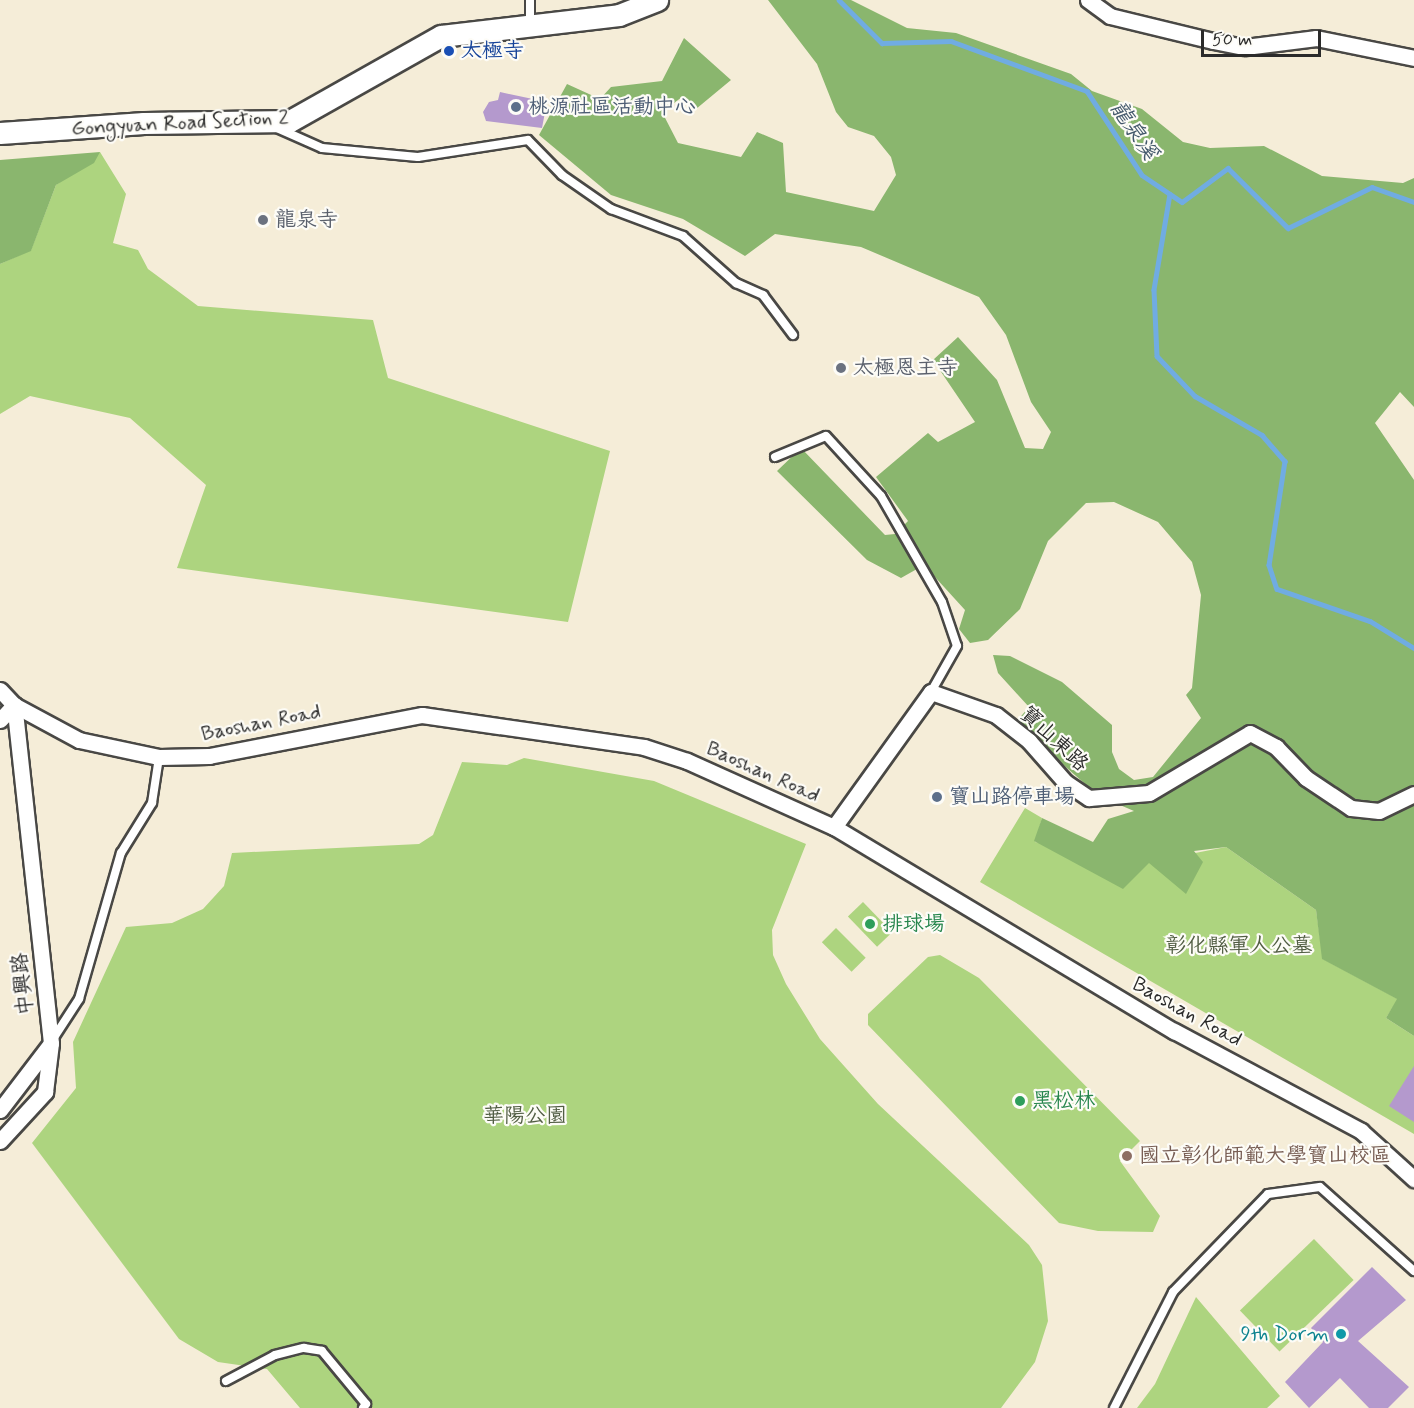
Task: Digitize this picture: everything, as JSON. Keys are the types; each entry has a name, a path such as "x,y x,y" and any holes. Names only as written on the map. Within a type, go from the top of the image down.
{"main road":[{"name":"Gongyuan Road Section 2","path":"0,133 260,120 290,121 314,112 398,56 441,36 530,23 619,15 657,0"}],"street":[{"path":"1088,0 1110,16 1245,47 1316,38 1414,58"},
{"path":"0,690 14,705 0,720"},
{"path":"834,827 931,692"},
{"name":"寶山東路","path":"931,692 996,716 1029,741 1065,782 1089,798 1149,793 1250,733 1276,747 1305,778 1352,808 1379,811 1414,794"},
{"name":"Baoshan Road","path":"14,705 103,749 159,757 209,756 422,715 468,718 644,747 757,788 834,827 1174,1030 1361,1131 1414,1179"},
{"name":"中興路","path":"0,1141 45,1092 51,1043 14,705"},
{"path":"0,1110 51,1043"}],"lane":[{"path":"530,0 530,23"},
{"path":"260,120 322,148 418,157 528,140 562,175 611,209 684,236 736,283 763,295 793,335"},
{"path":"775,457 826,436 881,496 942,602 957,646 931,692"},
{"path":"51,1043 79,999 121,853 152,803 159,757"},
{"path":"1114,1408 1173,1292 1268,1194 1320,1187 1414,1271"},
{"path":"226,1381 275,1355 322,1351 366,1404 363,1408"}],"green space":[{"path":"768,0 851,0 907,28 956,33 1071,74 1092,91 1142,109 1183,142 1210,148 1264,146 1322,176 1403,183 1414,178 1414,407 1400,392 1375,423 1414,480 1414,1036 1386,1018 1397,999 1322,959 1316,910 1226,847 1194,851 1203,862 1186,894 1149,863 1123,889 1034,841 1042,818 1093,842 1108,819 1134,811 1099,796 1022,729 1016,722 1029,707 998,673 993,655 1010,656 1062,682 1112,725 1112,752 1119,769 1134,780 1153,777 1201,718 1186,695 1192,688 1201,595 1192,562 1158,522 1114,502 1086,503 1048,541 1020,609 988,640 970,643 959,629 965,610 924,565 901,578 867,560 777,471 801,448 885,535 895,534 908,521 876,477 928,433 938,442 975,422 933,360 958,337 997,380 1025,448 1043,449 1051,432 1031,402 1006,335 979,297 861,247 775,234 745,256 683,219 611,195 539,135 567,84 600,99 611,87 662,81 684,38 731,80 696,109 682,97 662,112 678,143 741,157 757,132 783,143 786,192 874,211 896,175 891,157 874,136 848,127 836,112 817,64"},
{"path":"100,152 126,194 113,243 138,250 148,269 198,306 373,320 388,378 610,451 568,622 177,568 206,485 130,418 30,396 0,414 0,264 31,250 56,185"},
{"path":"100,152 94,163 56,185 31,251 0,264 0,160"},
{"name":"華陽公園","path":"524,758 654,781 806,844 772,930 773,955 786,984 820,1039 878,1104 1029,1245 1042,1265 1048,1321 1035,1362 1001,1408 300,1408 267,1369 218,1362 179,1339 32,1143 76,1088 73,1042 126,927 172,923 203,909 224,886 232,853 419,844 433,835 462,762 507,765"},
{"name":"彰化縣軍人公墓","path":"1025,808 1042,818 1035,842 1149,862 1226,847 1316,910 1323,959 1398,999 1386,1018 1414,1036 1414,1134 980,882"},
{"name":"排球場","path":"863,902 892,932 877,947 848,917"},
{"name":"排球場","path":"836,928 866,958 852,972 822,942"},
{"name":"黑松林","path":"940,955 979,978 1140,1141 1120,1161 1160,1216 1153,1232 1098,1231 1059,1223 868,1025 868,1014 928,957"},
{"path":"1314,1239 1354,1280 1280,1352 1240,1311"},
{"path":"1196,1297 1280,1396 1267,1408 1137,1408 1155,1384"}],"building":[{"name":"桃源社區活動中心","path":"500,92 547,102 542,128 486,121 483,112 489,102 498,100"},
{"path":"1414,1066 1414,1122 1389,1106"},
{"name":"9th Dorm","path":"1372,1267 1406,1300 1358,1341 1409,1387 1388,1408 1369,1408 1340,1378 1309,1408 1285,1382 1323,1342 1311,1328"}],"waterway":[{"name":"龍泉溪","path":"839,0 882,43 951,41 1087,91 1142,175 1182,202 1228,168 1288,228 1372,187 1414,202"},
{"path":"1170,194 1154,290 1157,356 1195,396 1262,435 1285,461 1269,565 1277,589 1370,621 1414,648"}],"place":[{"name":"太極寺","path":"449,51"},
{"name":"桃源社區活動中心","path":"516,107"},
{"name":"龍泉寺","path":"263,220"},
{"name":"太極恩主寺","path":"841,368"},
{"name":"寶山路停車場","path":"937,797"},
{"name":"排球場","path":"870,924"},
{"name":"黑松林","path":"1020,1101"},
{"name":"國立彰化師範大學寶山校區","path":"1127,1156"},
{"name":"9th Dorm","path":"1341,1334"}]}
